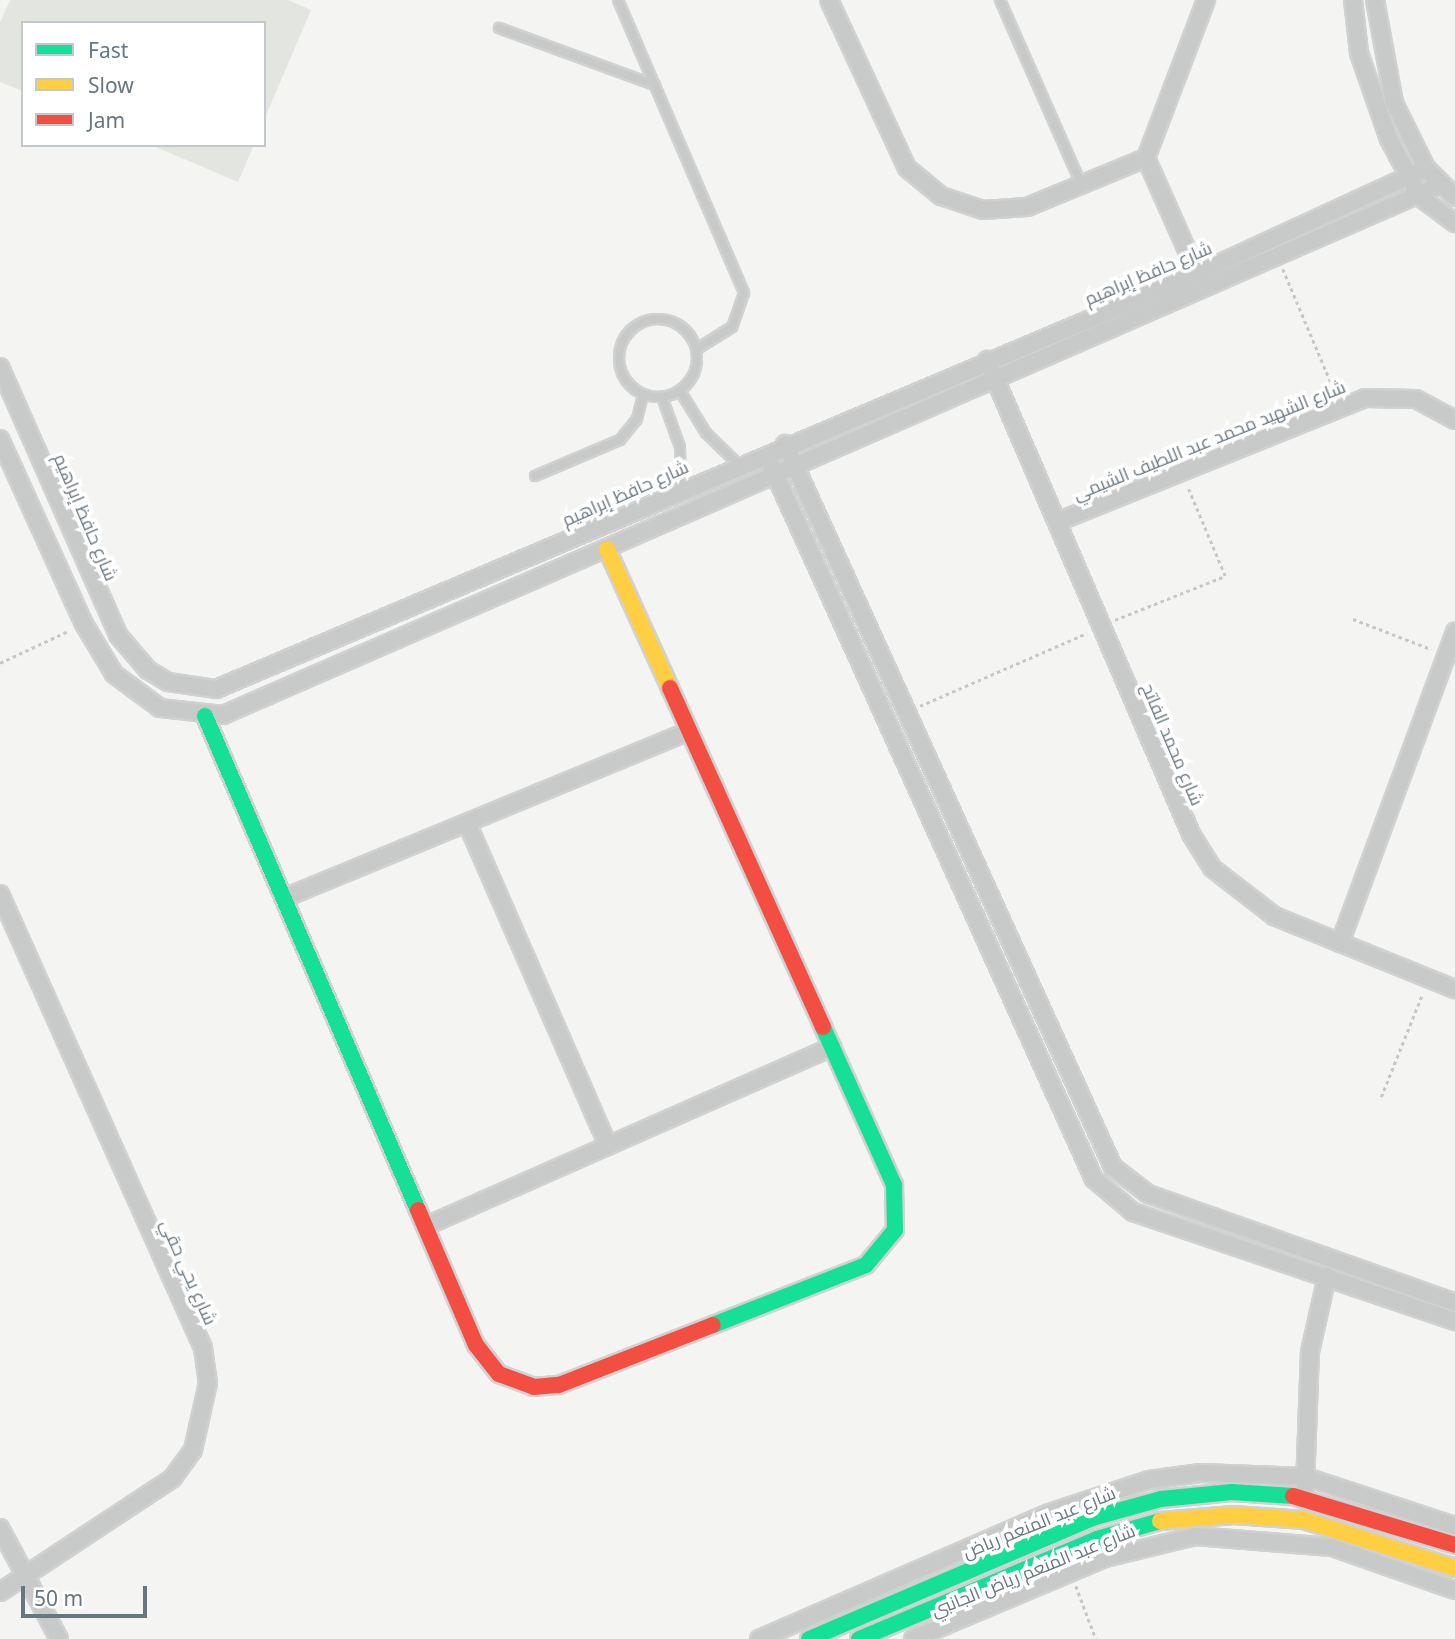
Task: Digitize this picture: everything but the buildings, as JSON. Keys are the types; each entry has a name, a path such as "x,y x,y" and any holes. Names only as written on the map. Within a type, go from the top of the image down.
{"street":[{"path":"829,0 907,168 941,196 983,210 1027,207 1146,158"},
{"path":"1205,292 1146,158 1206,0"},
{"path":"1353,0 1370,95 1408,180 1420,197 1455,223"},
{"path":"1374,0 1394,103 1426,168 1440,186 1455,197"},
{"name":"شارع حافظ إبراهيم","path":"0,367 118,635 148,670 168,682 216,689 240,682 766,452 1197,274 1408,180 1426,168"},
{"path":"0,439 35,522 84,624 134,695 160,708 205,716 245,709 794,466 1279,260 1440,186"},
{"name":"شارع محمد الفاتح","path":"987,360 1102,626 1212,868 1274,916 1455,989"},
{"name":"شارع الشهيد محمد عبد اللطيف الشيمي","path":"1057,522 1340,407 1390,396 1416,399 1455,420"},
{"path":"785,444 1094,1135 1113,1167 1148,1194 1455,1303"},
{"path":"766,452 1094,1179 1119,1204 1455,1321"},
{"path":"35,522 62,508"},
{"path":"205,716 482,1356 499,1374 534,1387 559,1385 866,1265 895,1230 898,1196 607,549"},
{"path":"399,613 408,637"},
{"path":"1340,943 1455,632"},
{"path":"284,898 690,731"},
{"path":"467,822 608,1146"},
{"name":"شارع يحي حقي","path":"0,894 203,1348 208,1382 193,1450 173,1478 0,1592"},
{"path":"426,1226 832,1047"},
{"path":"1076,1142 1094,1135"},
{"path":"1269,1257 1275,1239"},
{"path":"1304,1497 1310,1352 1327,1276"},
{"path":"759,1639 792,1632 1049,1513 1097,1494 1188,1475 1306,1477 1455,1526"},
{"name":"شارع عبد المنعم رياض","path":"809,1639 1058,1532 1161,1499 1232,1492 1304,1497 1455,1545"},
{"path":"1049,1513 1058,1532"},
{"path":"859,1639 1097,1539 1188,1517 1304,1520 1455,1568"},
{"path":"0,1528 59,1639"},
{"name":"شارع عبد المنعم رياض الجانبي","path":"913,1639 1070,1572 1144,1545 1231,1535 1332,1547 1455,1590"}],"lane":[{"path":"618,0 744,293 732,327 697,349"},
{"path":"1000,0 1081,184"},
{"path":"499,28 655,85"},
{"path":"654,319 673,321 697,349 693,377 680,391 662,397 643,395 620,367 629,331 654,319"},
{"path":"680,391 706,433 738,464"},
{"path":"535,476 620,440 637,419 643,395"},
{"path":"662,397 680,447 681,489"}],"path":[{"path":"1279,260 1340,407"},
{"path":"905,713 1102,626 1225,576 1181,472"},
{"path":"1353,619 1446,655"},
{"path":"0,663 84,624"},
{"path":"1381,1097 1429,979"},
{"path":"1070,1572 1096,1639"}],"shaded area":[{"path":"10,0 288,0 311,10 266,115 266,21 21,21 21,90 0,82 0,23"},
{"path":"156,147 253,147 238,182"}],"traffic: fast":[{"path":"205,716 418,1210"},
{"path":"713,1325 866,1265 895,1230 894,1185 823,1027"},
{"path":"809,1639 1092,1518 1161,1499 1232,1492 1293,1496"},
{"path":"859,1639 1097,1539 1160,1521"}],"traffic: slow":[{"path":"607,549 670,688"},
{"path":"1160,1521 1234,1515 1304,1520 1455,1568"}],"traffic: jam":[{"path":"670,688 823,1027"},
{"path":"418,1210 476,1345 499,1374 534,1387 559,1385 713,1325"},
{"path":"1293,1496 1455,1545"}]}
